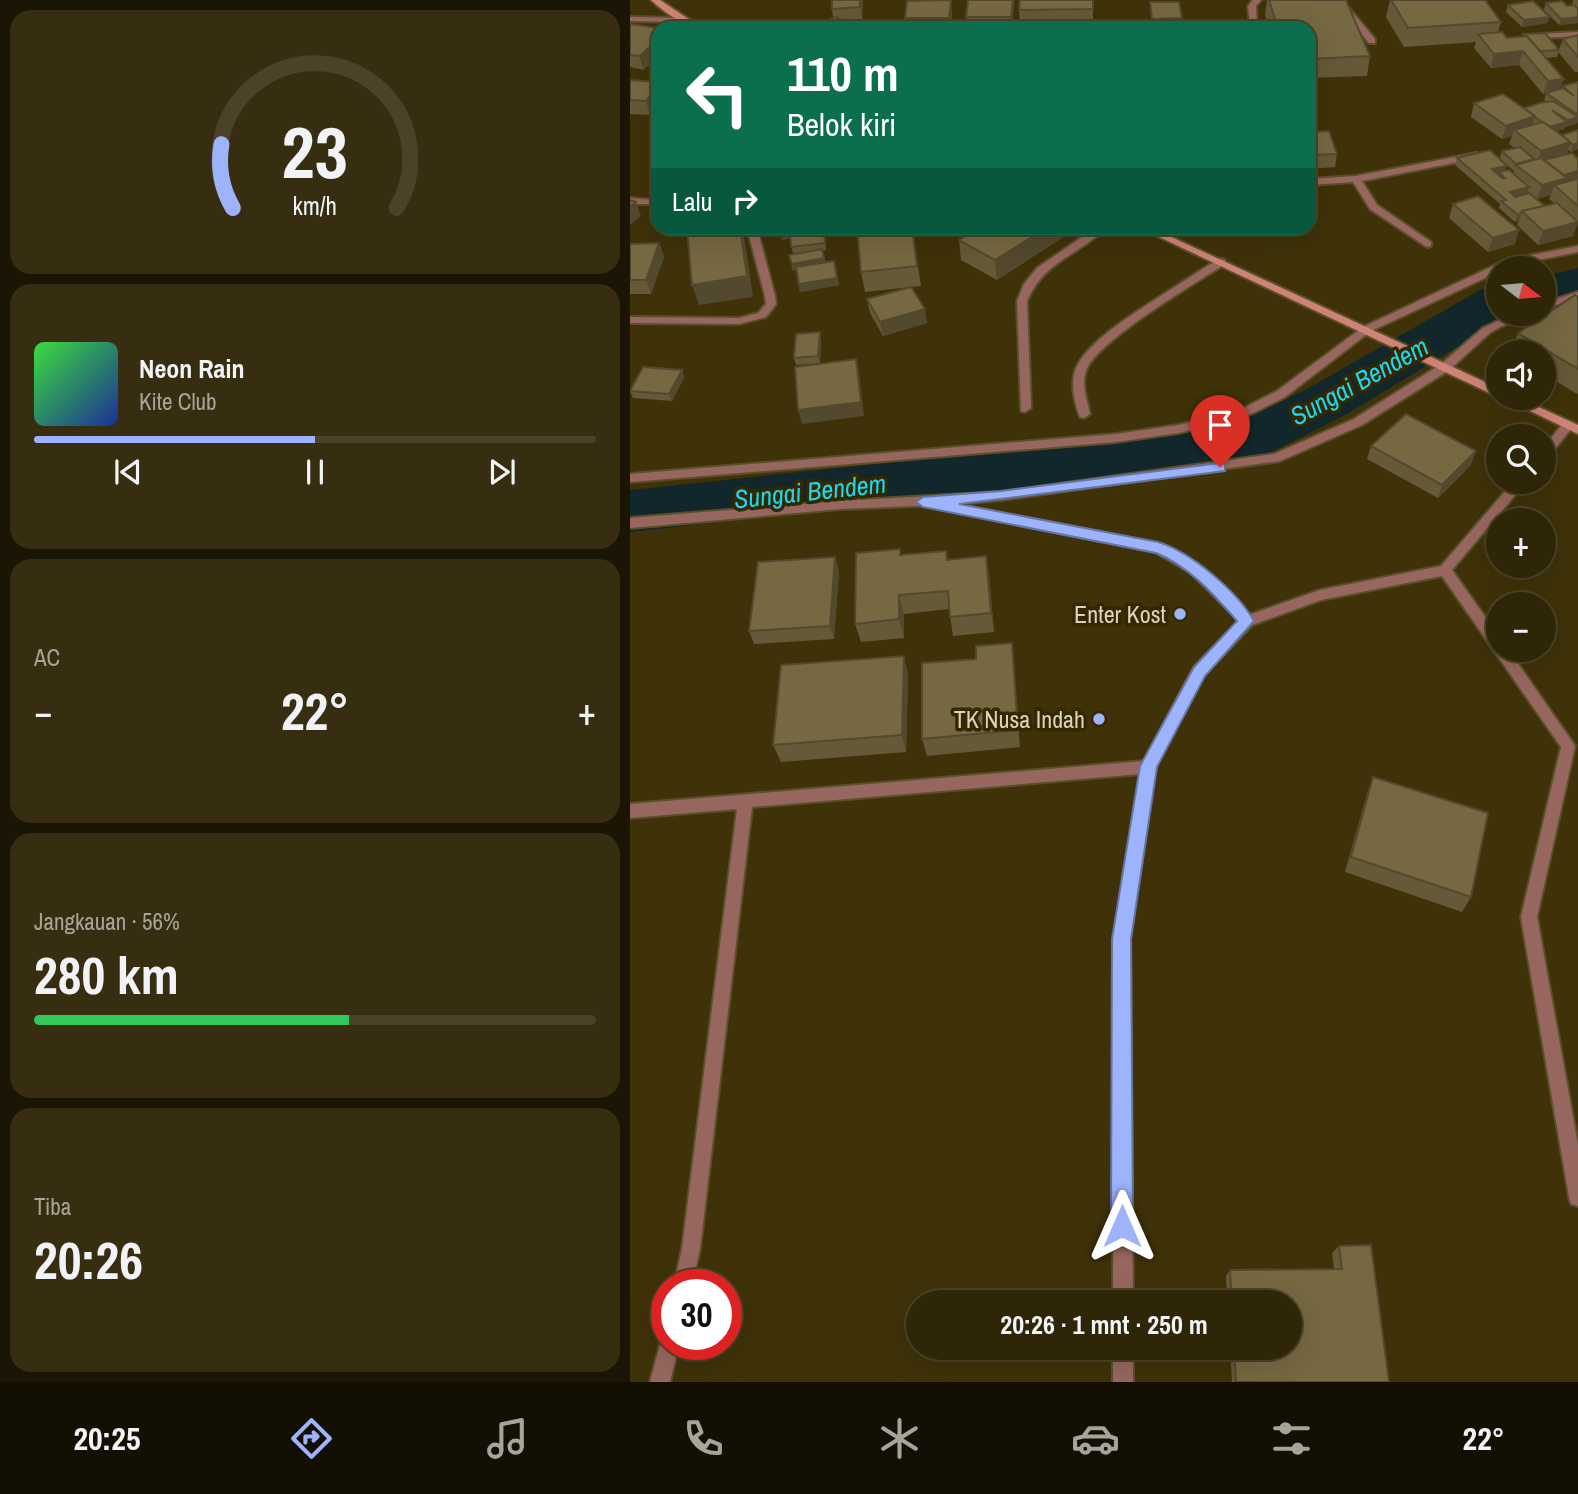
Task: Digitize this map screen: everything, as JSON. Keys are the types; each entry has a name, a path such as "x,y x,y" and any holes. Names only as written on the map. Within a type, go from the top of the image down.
{"street":[{"path":"655,0 684,20"},
{"path":"1253,21 1252,6 1257,0"},
{"path":"1338,0 1372,41"},
{"path":"630,19 684,20"},
{"path":"1539,36 1578,34"},
{"path":"1316,182 1356,179 1480,155"},
{"path":"1356,179 1373,206 1427,244"},
{"path":"630,201 651,203"},
{"path":"630,320 739,321 762,315 771,304 754,235"},
{"path":"1026,408 1021,301 1029,284 1041,270 1091,235"},
{"path":"1160,235 1486,387"},
{"path":"630,478 1116,438 1178,429 1239,415 1281,394 1369,331 1510,262 1578,248"},
{"path":"1084,414 1080,374 1087,358 1151,309 1220,262"},
{"path":"1556,302 1578,295"},
{"path":"630,523 840,505 1001,496 1276,458 1358,422 1495,326"},
{"path":"1535,410 1573,428 1556,443"},
{"path":"1122,1290 1122,939 1148,766 1199,671 1247,621 1320,595 1445,570 1510,494"},
{"path":"923,502 1158,548 1173,554 1210,581 1247,621"},
{"path":"1445,570 1486,629"},
{"path":"1509,662 1573,748 1529,917 1578,1197"},
{"path":"630,811 1148,766"},
{"path":"686,1269 745,802"},
{"path":"660,1382 665,1360"},
{"path":"1123,1360 1123,1382"}],"building":[{"path":"832,0 860,0 860,7 832,9"},
{"path":"951,0 949,18 905,18 907,1"},
{"path":"968,0 1013,0 1011,17 966,17"},
{"path":"1020,0 1093,0 1093,9 1019,10"},
{"path":"1269,0 1346,0 1370,56 1316,59 1316,21 1276,21"},
{"path":"1391,0 1485,0 1501,22 1408,28"},
{"path":"1533,1 1550,17 1524,20 1508,5"},
{"path":"1562,1 1567,6 1574,5 1578,9 1578,17 1561,19 1546,3"},
{"path":"1150,2 1179,2 1182,18 1152,19"},
{"path":"835,17 845,21 827,21"},
{"path":"630,24 651,27 651,46 640,56 630,55"},
{"path":"1502,32 1507,38 1527,36 1564,79 1548,81 1523,51 1494,54 1478,34"},
{"path":"1545,33 1559,50 1540,51 1523,34"},
{"path":"1578,35 1578,57 1563,39"},
{"path":"630,80 651,82 651,94 646,101 630,100"},
{"path":"1577,82 1578,115 1546,93 1563,88 1574,96 1563,86"},
{"path":"1503,94 1535,116 1506,126 1474,103"},
{"path":"1553,101 1578,117 1568,120 1552,110 1567,122 1550,127 1524,108 1540,103"},
{"path":"1543,122 1571,142 1541,151 1514,130"},
{"path":"1578,130 1578,143 1573,145 1562,135"},
{"path":"1329,131 1337,154 1316,155 1316,132"},
{"path":"1520,147 1534,159 1516,164 1502,151"},
{"path":"1490,150 1507,166 1492,169 1502,178 1505,178 1499,172 1509,170 1529,187 1510,192 1515,197 1529,193 1545,206 1522,211 1518,215 1501,201 1506,200 1457,158"},
{"path":"1572,153 1578,159 1578,171 1564,175 1544,160"},
{"path":"1541,158 1567,178 1542,185 1516,165"},
{"path":"1578,179 1578,206 1554,185"},
{"path":"1478,196 1519,230 1493,238 1453,204"},
{"path":"1557,203 1578,222 1543,231 1522,211"},
{"path":"688,235 741,235 747,276 692,285"},
{"path":"790,235 824,235 825,243 791,247"},
{"path":"858,235 913,235 917,266 861,272"},
{"path":"967,235 1035,235 995,260 959,240"},
{"path":"659,243 646,280 630,280 630,244"},
{"path":"822,249 824,258 792,264 789,255"},
{"path":"834,261 837,278 799,284 796,267"},
{"path":"911,287 925,309 880,322 867,299"},
{"path":"1575,295 1578,297 1578,369 1556,356 1556,340 1530,340 1518,333 1528,326 1556,326 1556,308"},
{"path":"820,332 818,356 794,358 796,334"},
{"path":"856,359 861,402 798,410 795,367"},
{"path":"643,367 682,370 669,394 630,391"},
{"path":"1406,414 1476,451 1442,485 1371,446"},
{"path":"900,549 900,555 946,551 947,560 986,556 991,613 950,617 948,591 899,595 899,619 855,624 856,553"},
{"path":"835,557 830,626 749,631 758,562"},
{"path":"1012,643 1018,730 922,739 922,663 976,659 976,646"},
{"path":"904,656 902,735 773,745 781,665"},
{"path":"1373,777 1488,813 1471,897 1351,857"},
{"path":"1371,1245 1389,1382 1236,1382 1235,1360 1302,1360 1302,1290 1231,1290 1230,1270 1342,1269 1339,1246"}],"waterway":[{"name":"Sungai Bendem","path":"1556,288 1578,283"},
{"name":"Sungai Bendem","path":"630,511 1238,445 1326,402 1486,308"}],"place":[{"name":"Enter Kost","path":"1180,614"},
{"name":"TK Nusa Indah","path":"1099,719"}],"route":[{"path":"1122,1226 1122,939 1148,766 1199,671 1247,621 1210,581 1173,554 1158,548 923,502 1001,496 1220,467"}]}
